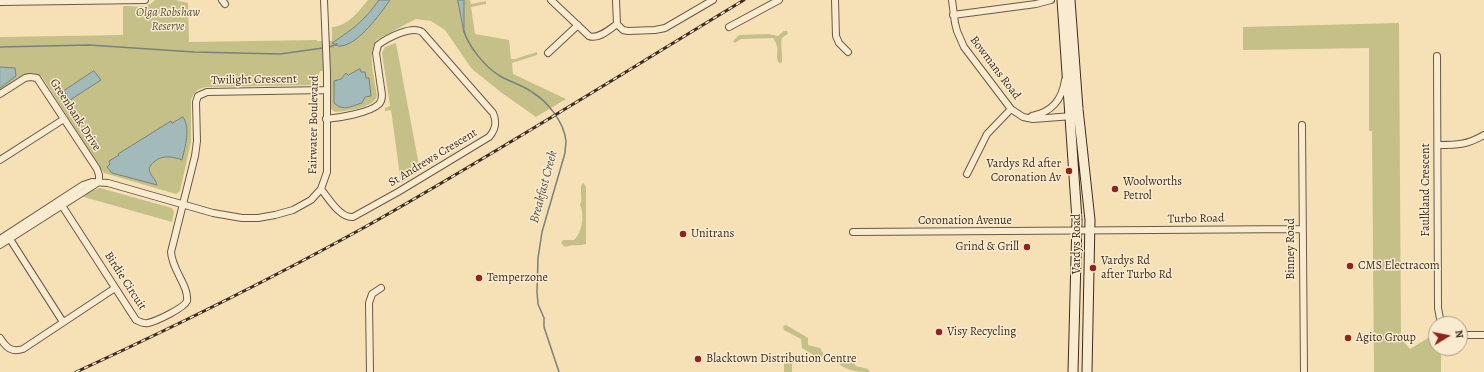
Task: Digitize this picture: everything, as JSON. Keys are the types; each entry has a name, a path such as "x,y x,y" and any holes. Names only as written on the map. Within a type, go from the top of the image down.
{"main road":[{"name":"Vardys Road","path":"1062,0 1066,67 1087,182 1090,230 1087,372"},
{"name":"Vardys Road","path":"1063,25 1065,5 1069,0"},
{"name":"Vardys Road","path":"1069,0 1077,231 1073,372"}],"street":[{"path":"0,2 145,0"},
{"name":"Fairwater Boulevard","path":"99,182 108,183 226,216 258,218 279,214 299,208 306,204 321,189 326,172 327,73 324,0"},
{"path":"551,0 593,37 599,36 617,24"},
{"path":"616,0 617,24 623,30 628,31 660,29 669,26 712,0"},
{"path":"729,27 779,0"},
{"path":"835,0 836,36 839,43 848,52"},
{"name":"Bowmans Road","path":"952,0 956,31 964,47 1011,109 1019,115 1027,118 1037,119 1074,116"},
{"path":"953,14 1036,4 1052,0"},
{"path":"548,53 578,25"},
{"name":"St Andrews Crescent","path":"321,189 343,214 348,217 356,216 489,137 493,133 496,123 493,113 422,32 415,29 402,33 378,45 376,53 382,95 380,103 350,116 326,119"},
{"name":"Faulkland Crescent","path":"1436,56 1438,145 1438,308 1440,316"},
{"path":"1027,118 1047,111 1059,100 1064,87 1066,67"},
{"name":"Greenbank Drive","path":"0,94 25,78 34,77 39,80 97,170 99,182"},
{"name":"Twilight Crescent","path":"183,204 196,149 196,102 200,94 207,92 326,90"},
{"path":"967,174 987,134 1011,109"},
{"path":"0,160 64,119"},
{"name":"Binney Road","path":"1302,125 1304,372"},
{"path":"1438,145 1461,145 1472,142 1484,135"},
{"path":"0,240 8,237 61,203 93,187 99,182"},
{"name":"Birdie Circuit","path":"61,203 136,320 142,323 150,323 185,305 187,301 187,294 174,266 172,252 183,204"},
{"name":"Turbo Road","path":"1077,231 1302,229"},
{"name":"Coronation Avenue","path":"853,232 1077,231"},
{"path":"0,245 8,237"},
{"path":"8,237 64,322"},
{"path":"0,338 7,348 20,350 115,288"},
{"path":"370,372 369,303 372,294 381,288"},
{"path":"1468,335 1484,335"}],"green space":[{"name":"Olga Robshaw Reserve","path":"155,0 175,0 188,3 189,42 332,41 332,27 348,21 368,0 470,0 471,4 486,1 486,4 471,7 475,34 509,40 511,59 537,52 537,55 512,63 513,74 566,99 536,117 472,69 445,30 431,21 416,19 376,40 373,46 372,59 377,96 375,100 365,106 352,110 335,112 331,109 330,71 320,71 317,81 313,85 201,88 191,100 191,142 180,191 176,194 104,173 42,77 33,73 28,73 0,90 0,37 123,35 123,6 145,6 149,5"},
{"path":"1399,23 1401,339 1410,349 1428,338 1428,356 1441,356 1441,372 1374,372 1372,131 1369,131 1369,48 1243,50 1243,27"},
{"path":"784,31 787,31 788,34 781,39 782,62 780,63 778,62 777,48 773,38 741,39 735,43 733,41 739,35 768,34 778,36"},
{"path":"396,43 420,171 401,183 391,110 385,111 385,108 390,106 382,53 385,47"},
{"path":"583,183 586,188 586,244 565,247 561,243 563,240 574,240 581,228 582,209 580,205 581,188"},
{"path":"100,188 172,208 174,212 172,222 84,197 83,194"},
{"path":"786,325 808,338 808,345 820,348 824,355 822,358 815,356 802,348 801,339 784,330 783,326"},
{"path":"787,352 797,359 792,364 792,372 784,372 784,356"},
{"path":"842,357 851,360 856,366 868,369 870,372 845,368 838,363 838,359"}],"water":[{"path":"379,0 390,0 362,34 348,44 338,46 332,43 358,24"},
{"path":"458,0 464,0 464,32"},
{"path":"0,67 15,68 16,76 0,88"},
{"path":"360,69 361,72 365,72 366,78 369,78 371,96 365,97 362,103 351,107 344,108 338,106 334,103 334,81 341,79 346,73 348,75"},
{"path":"94,71 101,80 70,100 64,91"},
{"path":"183,117 187,127 187,132 182,160 172,157 164,157 152,164 149,168 157,185 112,173 107,167 110,164 109,161 119,155 118,154 171,121 172,123"}],"waterway":[{"name":"Breakfast Creek","path":"464,31 473,50 489,68 500,76 528,90 544,101 559,120 565,134 565,153 542,232 538,258 537,292 538,304 544,318 544,327 559,372"},
{"path":"327,48 337,44"},
{"path":"0,47 89,45 194,52 280,54 323,48"}],"railway":[{"path":"76,372 222,302 365,227 508,144 744,0"}],"place":[{"name":"Vardys Rd after Coronation Av","path":"1069,171"},
{"name":"Woolworths Petrol","path":"1115,189"},
{"name":"Unitrans","path":"683,234"},
{"name":"Grind & Grill","path":"1027,247"},
{"name":"CMS Electracom","path":"1350,266"},
{"name":"Vardys Rd after Turbo Rd","path":"1093,268"},
{"name":"Temperzone","path":"479,278"},
{"name":"Visy Recycling","path":"939,332"},
{"name":"Agito Group","path":"1348,338"},
{"name":"Blacktown Distribution Centre","path":"698,359"}]}
